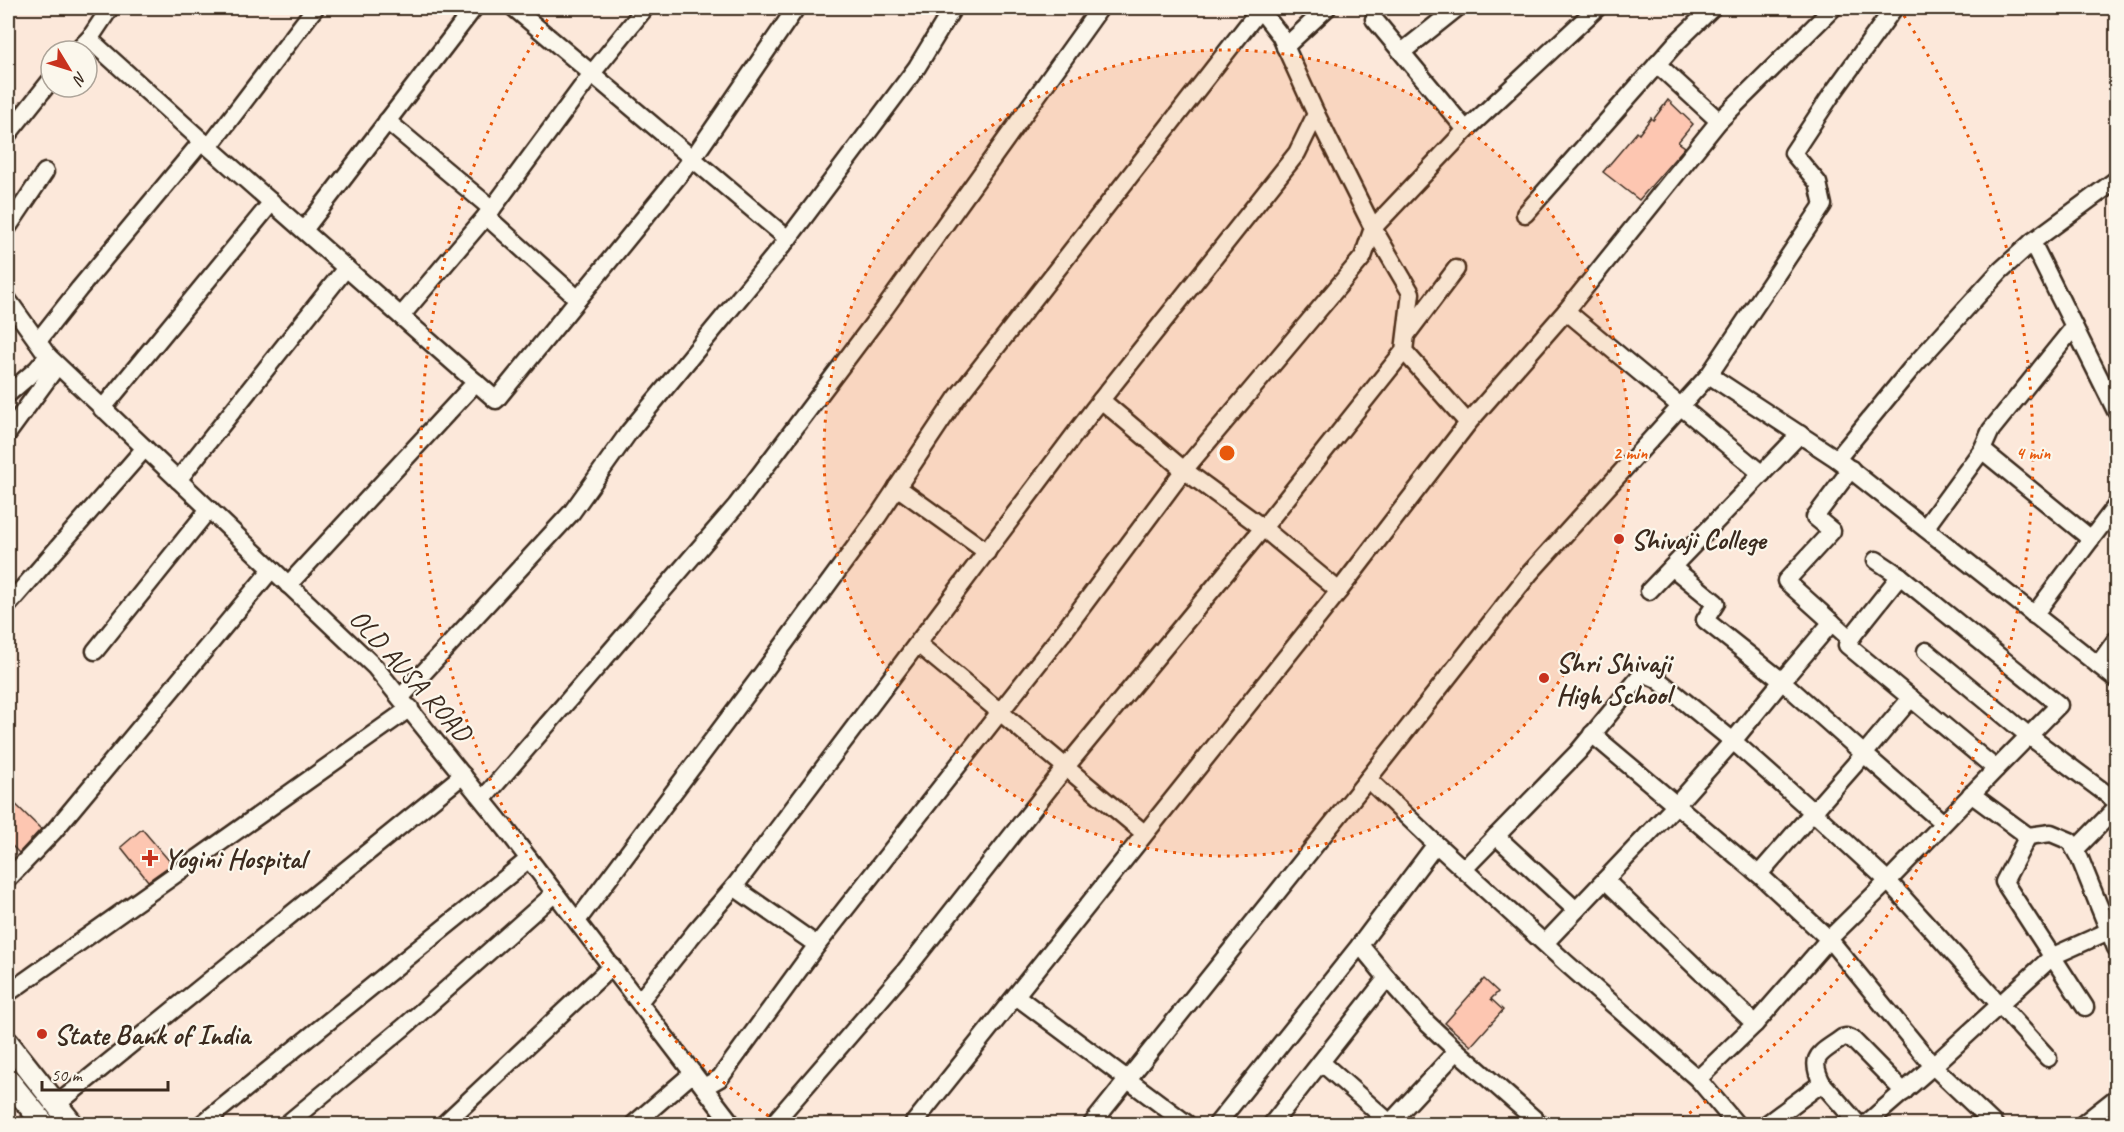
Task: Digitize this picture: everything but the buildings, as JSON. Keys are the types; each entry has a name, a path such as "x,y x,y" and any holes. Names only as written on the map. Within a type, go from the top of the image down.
{"main road":[{"path":"8,1043 72,1125"},
{"path":"8,1080 44,1125"}],"street":[{"path":"90,39 110,8"},
{"path":"38,341 79,289 206,144 315,8"},
{"path":"304,230 474,8"},
{"path":"514,8 593,72 788,239"},
{"path":"99,47 496,400 693,158 796,8"},
{"path":"8,993 405,702 572,512 628,432 788,239 917,67 954,8"},
{"path":"483,800 736,506 885,308 1100,8"},
{"path":"576,921 762,674 897,487 956,399 1260,8 1280,35 1373,228 1411,293 1405,343 1468,423"},
{"path":"1286,47 1326,8"},
{"path":"1402,52 1457,8"},
{"path":"704,1087 720,1078 817,945 1064,631 1184,470 1363,257 1373,228 1466,130 1597,8"},
{"path":"1525,214 1657,64 1712,8"},
{"path":"913,1125 1339,591 1468,423 1566,311 1719,121 1833,8"},
{"path":"1092,1125 1528,574 1709,375 1823,205 1818,183 1793,153 1894,8"},
{"path":"401,316 489,212 641,9"},
{"path":"1374,19 1466,130"},
{"path":"1657,64 1719,121"},
{"path":"8,134 39,95"},
{"path":"639,1002 734,887 1101,400 1297,153 1317,114"},
{"path":"387,121 489,212 578,299"},
{"path":"8,227 45,172"},
{"path":"1837,459 1919,360 2000,271 2032,242 2116,180"},
{"path":"102,409 272,202"},
{"path":"2032,242 2116,411"},
{"path":"178,480 346,268"},
{"path":"773,1125 905,971 1065,768 1263,528 1405,343 1456,269"},
{"name":"OLD AUSA ROAD","path":"8,300 52,361 375,667 555,892 732,1125"},
{"path":"1566,311 1761,474"},
{"path":"1925,528 1982,450 1991,430 2074,327"},
{"path":"8,394 38,369 52,361"},
{"path":"8,433 52,361"},
{"path":"1709,375 1837,459 2116,680"},
{"path":"288,585 476,382"},
{"path":"1101,400 1184,470 1263,528 1339,591"},
{"path":"1649,591 1800,434"},
{"path":"8,604 145,448"},
{"path":"1982,450 2091,539"},
{"path":"1851,470 1815,518 1832,531 1786,582 1846,635 1853,635"},
{"path":"897,487 987,552"},
{"path":"2034,615 2116,506"},
{"path":"95,651 209,509"},
{"path":"1698,1079 1755,1024 1829,939 2059,705 1900,576 1876,561"},
{"path":"1672,567 1716,603 1705,621 1782,681 1943,824"},
{"path":"8,879 54,831 272,569"},
{"path":"1900,576 1847,645 1996,769"},
{"path":"1545,943 1677,804 1832,622"},
{"path":"2098,665 2116,640"},
{"path":"918,644 1144,833"},
{"path":"1926,651 2029,736 2116,801"},
{"path":"1464,869 1578,752 1643,673 1657,679 1732,741 1888,881 2048,1058"},
{"path":"1759,874 1911,698"},
{"path":"1592,734 1759,874 1829,939 1933,1066 1994,1125"},
{"path":"56,1105 463,775"},
{"path":"1368,779 1436,844 1698,1079 1736,1125"},
{"path":"1971,794 2028,836 2051,833 2070,841 2076,849 2116,948"},
{"path":"2076,849 2116,808"},
{"path":"1496,836 1576,910"},
{"path":"2028,836 2004,882 2085,1007"},
{"path":"1217,1125 1360,945 1436,844"},
{"path":"202,1125 529,859"},
{"path":"1605,880 1755,1024"},
{"path":"734,887 817,945"},
{"path":"287,1125 404,1027 555,892"},
{"path":"1866,1125 2053,956 2109,931"},
{"path":"1360,945 1427,1023 1540,1125"},
{"path":"444,1125 612,966"},
{"path":"1272,1125 1387,978"},
{"path":"1016,996 1187,1125"},
{"path":"1858,1125 1822,1083 1815,1068 1816,1061 1842,1038 1853,1040 1904,1092"},
{"path":"1321,1062 1391,1124 1457,1051"},
{"path":"634,1125 693,1073"},
{"path":"1767,1125 1822,1083"},
{"path":"2083,1125 2116,1098"}],"place":[{"name":"Shivaji College","path":"1619,539"},
{"name":"Shri Shivaji High School","path":"1544,678"},
{"name":"Yogini Hospital","path":"150,858"},
{"name":"State Bank of India","path":"42,1034"}]}
